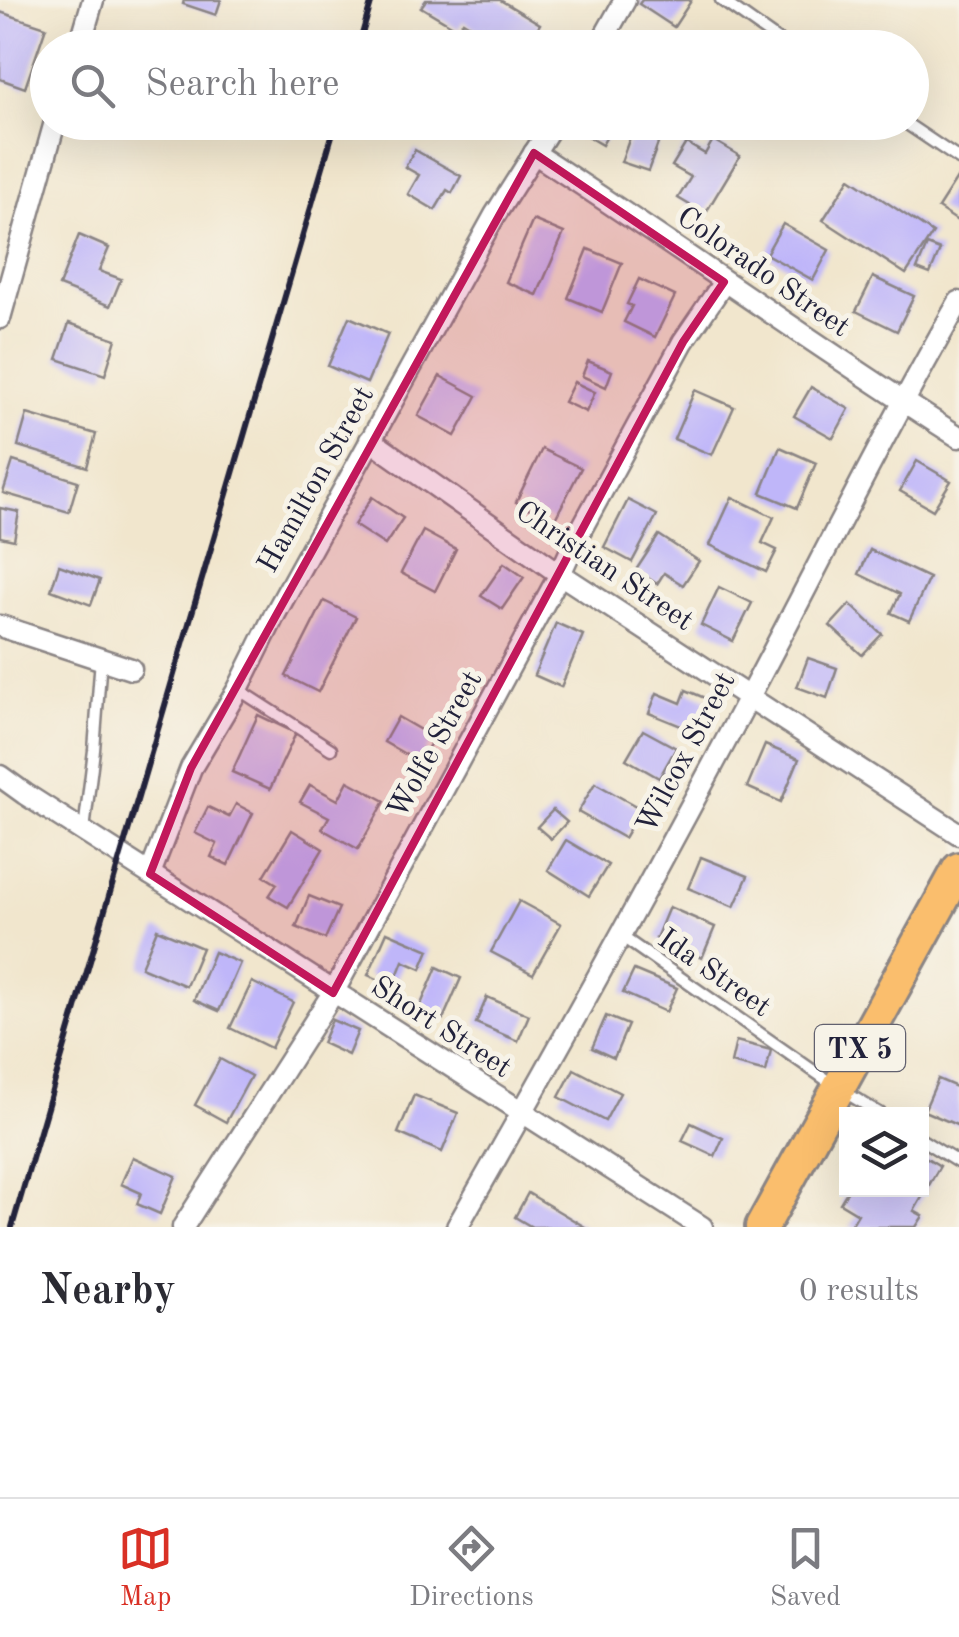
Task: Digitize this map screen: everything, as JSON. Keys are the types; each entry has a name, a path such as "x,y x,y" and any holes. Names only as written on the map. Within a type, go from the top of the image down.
{"main road":[{"name":"TX 5","path":"762,1227 959,869"}],"street":[{"path":"84,30 93,0"},
{"path":"608,30 625,0"},
{"path":"0,318 50,140"},
{"name":"Hamilton Street","path":"150,874 191,768 238,690 275,614 495,215 542,140"},
{"name":"Colorado Street","path":"534,153 959,437"},
{"name":"Wolfe Street","path":"183,1227 333,993 683,342 724,282"},
{"name":"Wilcox Street","path":"457,1227 620,936 750,696 902,401 959,302"},
{"name":"Christian Street","path":"370,440 560,574 959,834"},
{"path":"0,626 131,669"},
{"name":"Short Street","path":"0,776 702,1227"}],"lane":[{"path":"721,0 764,30"},
{"path":"929,139 959,160"},
{"path":"84,831 101,658"},
{"path":"238,690 330,749"},
{"name":"Ida Street","path":"620,936 869,1107"},
{"path":"929,1145 959,1164"}],"highlighted area":[{"path":"534,153 724,282 683,342 333,993 150,874 191,768"}],"building":[{"path":"184,0 221,0 216,15 183,4"},
{"path":"426,0 500,0 540,24 536,30 478,30 463,21 458,29 421,7"},
{"path":"642,0 691,1 674,27 639,4"},
{"path":"0,12 46,27 30,30 30,73 25,88 0,79"},
{"path":"629,140 659,140 648,171 621,162"},
{"path":"713,140 740,156 705,214 678,198 691,177 672,166 686,143 705,154"},
{"path":"415,150 461,176 452,193 447,190 435,210 408,194 419,175 405,167"},
{"path":"959,175 959,222 938,208"},
{"path":"850,178 933,233 906,274 823,220"},
{"path":"533,220 564,233 537,295 506,282"},
{"path":"783,224 829,250 813,280 766,254"},
{"path":"79,235 109,248 99,271 121,279 110,306 59,286"},
{"path":"927,245 940,250 930,274 917,269"},
{"path":"588,249 622,263 602,312 568,298"},
{"path":"873,277 914,296 897,331 856,311"},
{"path":"639,279 675,296 655,337 624,322 632,306 627,304"},
{"path":"349,317 388,334 367,383 328,366"},
{"path":"69,323 116,339 105,375 57,359"},
{"path":"588,361 612,371 606,387 582,376"},
{"path":"440,376 477,396 455,436 418,416"},
{"path":"574,382 595,392 586,412 564,402"},
{"path":"811,387 849,409 833,438 794,416"},
{"path":"695,390 734,407 712,455 674,439"},
{"path":"27,414 96,434 87,467 18,446"},
{"path":"780,447 816,463 797,508 761,493"},
{"path":"542,449 581,468 554,521 516,502"},
{"path":"13,461 78,481 69,512 3,493"},
{"path":"917,461 951,481 933,510 900,491"},
{"path":"372,497 403,518 385,545 354,525"},
{"path":"732,497 774,517 762,543 777,550 766,572 710,545"},
{"path":"628,500 657,515 632,562 604,547"},
{"path":"0,508 19,512 14,540 0,537"},
{"path":"423,531 456,549 435,591 401,573"},
{"path":"659,535 699,561 683,585 664,573 657,584 636,570"},
{"path":"870,550 929,578 909,621 891,613 900,594 859,574"},
{"path":"504,563 524,577 502,609 481,596"},
{"path":"59,565 100,580 91,605 51,590"},
{"path":"719,587 752,603 733,641 701,625"},
{"path":"324,601 356,617 318,692 286,676"},
{"path":"850,604 882,634 862,655 830,626"},
{"path":"556,623 583,635 561,687 534,675"},
{"path":"808,658 837,668 827,698 797,687"},
{"path":"686,690 707,699 693,731 649,713 657,693 681,703"},
{"path":"258,715 296,733 270,789 232,772"},
{"path":"398,717 434,738 419,762 384,742"},
{"path":"643,730 676,748 659,778 626,759"},
{"path":"765,745 799,759 781,802 747,787"},
{"path":"348,781 385,801 358,849 322,829 329,817 300,802 310,785 338,800"},
{"path":"595,783 641,809 624,838 578,812"},
{"path":"236,804 253,813 228,865 211,857 217,844 195,833 208,807 229,817"},
{"path":"553,810 567,822 551,839 537,827"},
{"path":"292,830 323,849 288,907 269,896 277,884 264,876"},
{"path":"566,840 608,865 589,896 548,870"},
{"path":"701,857 748,876 734,907 688,888"},
{"path":"309,896 339,908 325,939 296,927"},
{"path":"519,901 561,924 533,974 491,952"},
{"path":"669,907 715,927 702,958 656,938"},
{"path":"157,929 202,948 186,986 141,967"},
{"path":"387,932 429,950 421,969 403,961 393,986 368,975"},
{"path":"214,952 240,963 219,1011 194,1000"},
{"path":"437,967 461,978 443,1019 419,1009"},
{"path":"634,970 677,988 666,1012 623,993"},
{"path":"252,982 293,1002 271,1048 230,1028"},
{"path":"487,997 529,1015 518,1041 476,1023"},
{"path":"606,1016 628,1025 614,1058 592,1048"},
{"path":"332,1020 358,1031 348,1055 322,1043"},
{"path":"736,1041 771,1050 766,1072 731,1063"},
{"path":"220,1059 251,1076 226,1122 195,1105"},
{"path":"574,1069 620,1093 605,1121 559,1097"},
{"path":"938,1079 959,1088 959,1126 929,1113 926,1107"},
{"path":"414,1095 458,1113 442,1152 398,1133"},
{"path":"691,1123 723,1138 715,1156 682,1141"},
{"path":"133,1157 176,1176 160,1214 137,1204 141,1193 121,1184"},
{"path":"929,1159 940,1166 929,1185"},
{"path":"528,1193 585,1227 532,1227 515,1217"},
{"path":"844,1197 922,1197 914,1211 923,1216 916,1227 850,1227 858,1214 840,1203"}],"railway":[{"path":"363,30 372,0"},
{"path":"12,1227 331,140"}]}
